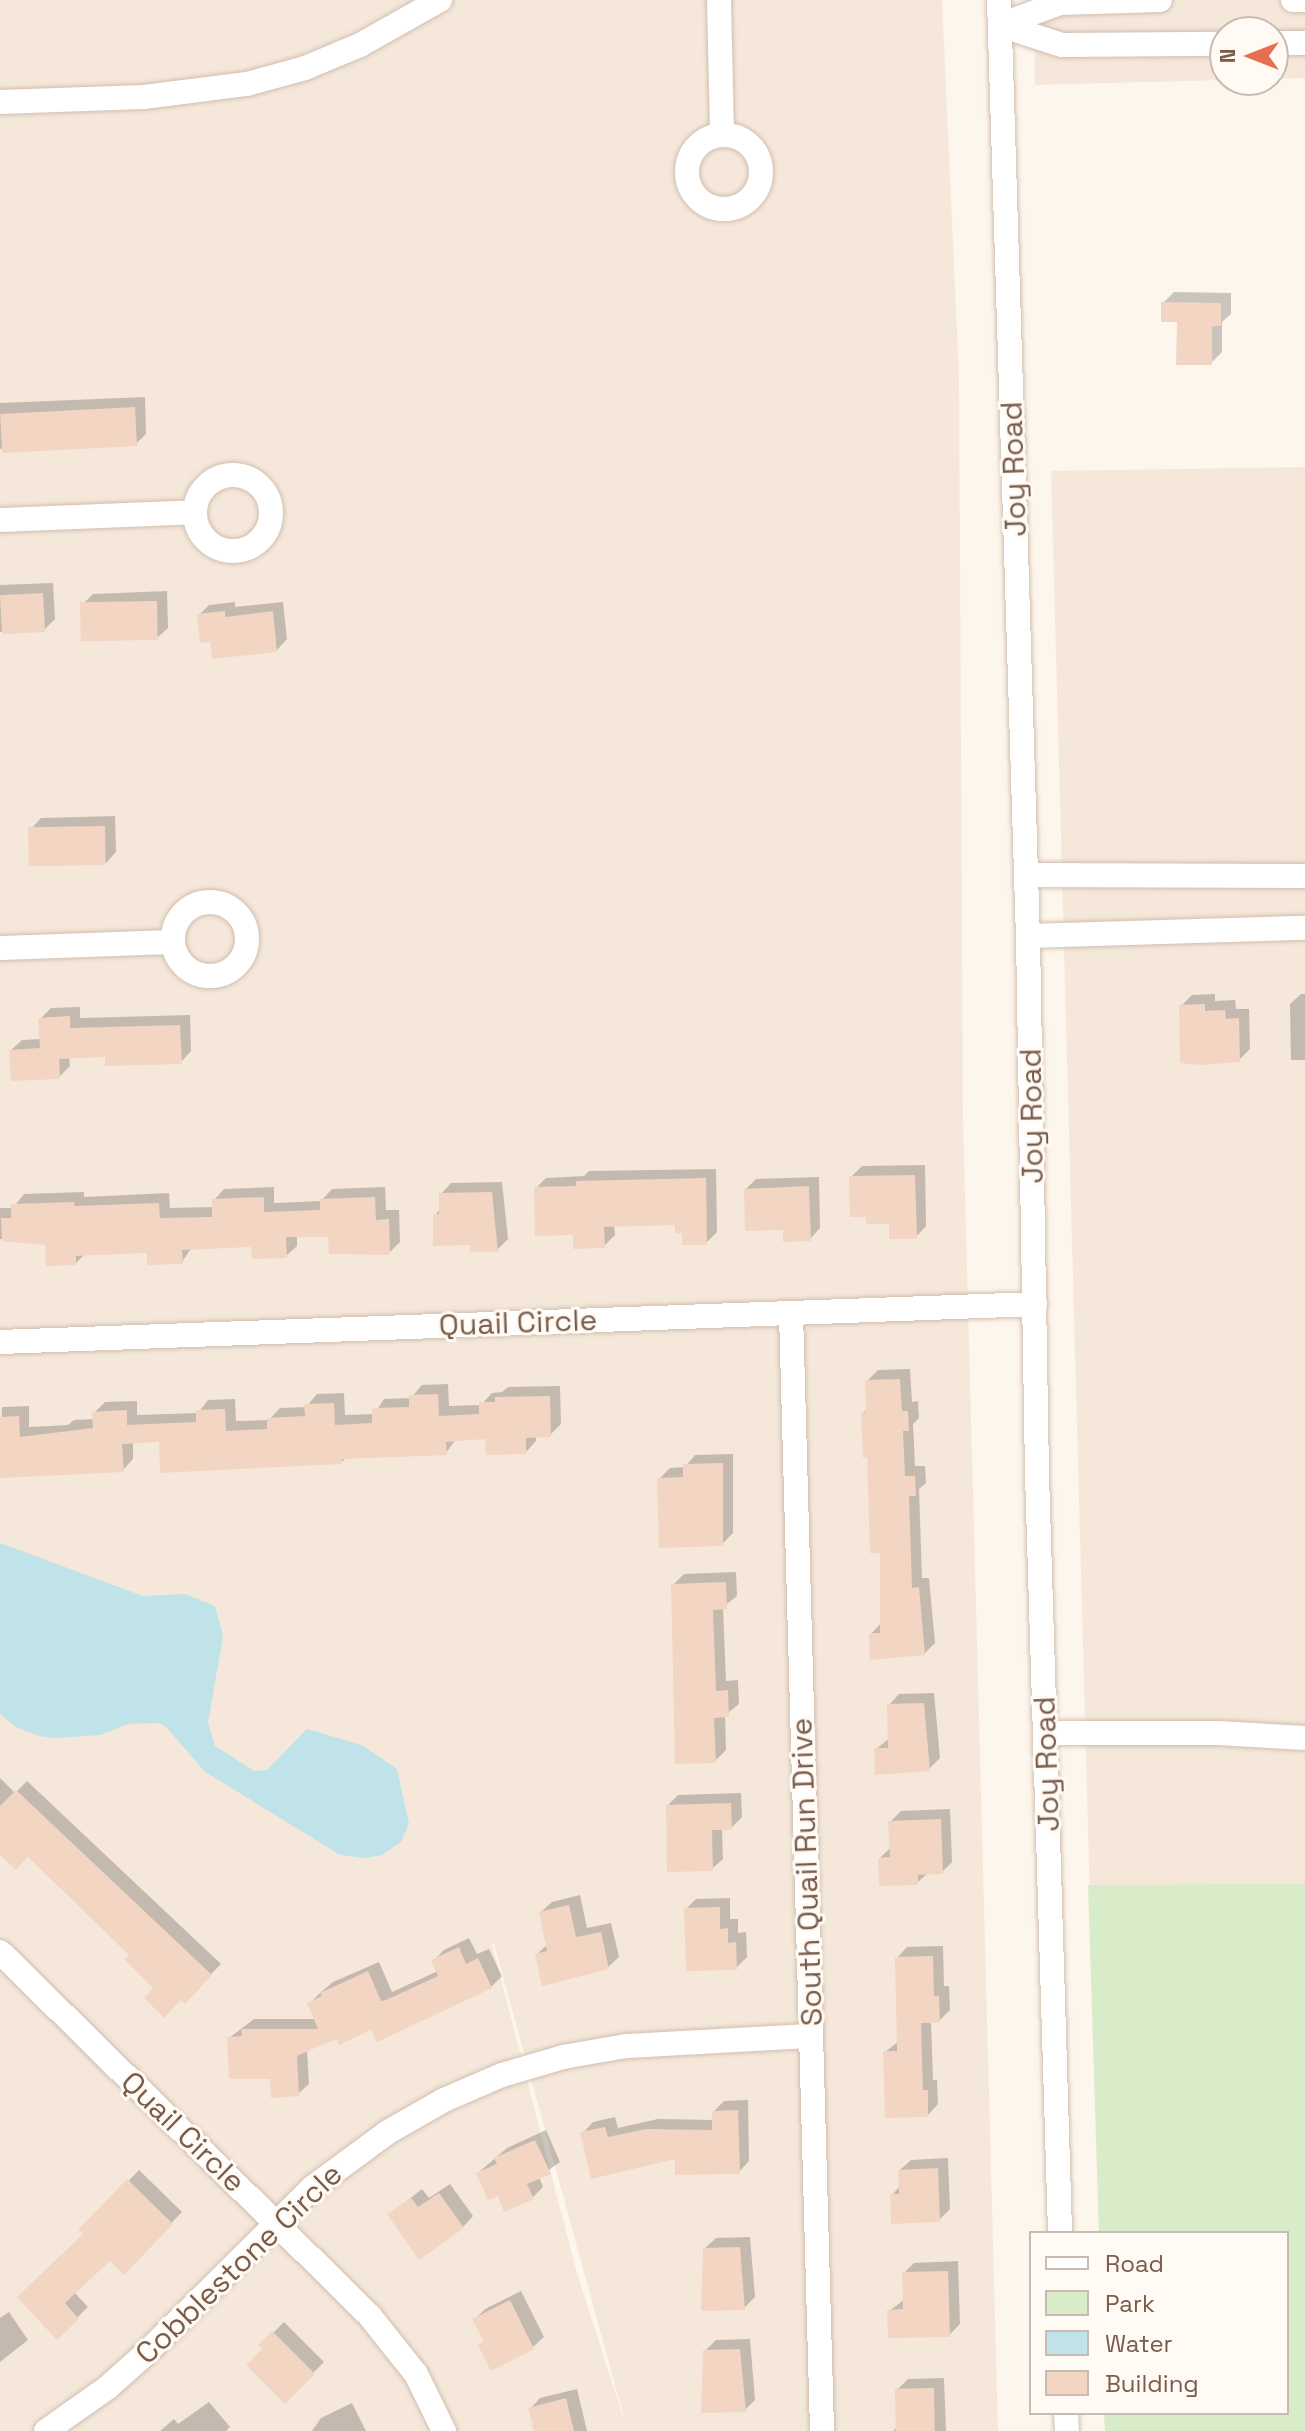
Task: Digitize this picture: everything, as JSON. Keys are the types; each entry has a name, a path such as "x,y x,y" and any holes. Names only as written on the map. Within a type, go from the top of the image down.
{"street":[{"path":"0,102 144,97 247,84 305,68 360,45 440,0"},
{"path":"719,0 722,134"},
{"name":"Joy Road","path":"999,0 1028,936 1037,1474 1060,2231"},
{"path":"1000,25 1060,3 1160,0"},
{"path":"1293,0 1305,0"},
{"path":"1000,25 1062,45 1209,44"},
{"path":"0,520 195,512"},
{"path":"1026,875 1305,876"},
{"path":"1028,936 1305,928"},
{"path":"0,948 173,942"},
{"name":"Quail Circle","path":"0,1342 1035,1304"},
{"name":"South Quail Run Drive","path":"791,1313 822,2431"},
{"path":"1047,1733 1218,1733 1305,1738"},
{"name":"Quail Circle","path":"5,1969 276,2223 387,2334 416,2374 444,2431"},
{"name":"Cobblestone Circle","path":"46,2431 87,2404 144,2355 312,2188 388,2132 444,2100 502,2075 563,2057 626,2046 811,2036"}],"shaded area":[{"path":"0,0 942,0 959,376 963,1118 998,2431 0,2431","holes":["494,1944 627,2429 576,2270"]},
{"path":"1034,0 1305,0 1305,78 1289,78 1289,16 1209,16 1209,80 1035,85"},
{"path":"1305,467 1305,2431 1105,2431 1104,2415 1289,2415 1289,2231 1099,2231 1051,471"}],"green space":[{"path":"1305,1884 1305,2431 1105,2431 1104,2415 1289,2415 1289,2231 1099,2231 1088,1885"}],"water":[{"path":"0,1543 143,1596 185,1594 215,1606 223,1636 208,1723 215,1746 254,1771 267,1770 307,1729 362,1745 397,1769 409,1824 401,1842 382,1855 365,1858 340,1855 204,1771 167,1728 159,1723 128,1724 100,1735 55,1738 39,1736 16,1727 0,1714"}],"building":[{"path":"1161,302 1221,303 1221,326 1212,326 1212,365 1176,365 1177,322 1161,322"},
{"path":"135,407 137,446 2,453 0,414"},
{"path":"43,593 45,632 2,634 0,595"},
{"path":"157,601 158,640 81,641 80,602"},
{"path":"225,611 225,617 273,611 277,652 212,659 210,642 200,643 197,614"},
{"path":"105,826 106,865 29,866 28,827"},
{"path":"1205,1004 1205,1011 1225,1010 1226,1019 1239,1018 1240,1062 1180,1063 1179,1005"},
{"path":"70,1016 70,1028 180,1025 182,1064 105,1066 105,1057 59,1059 60,1079 11,1081 9,1050 40,1048 38,1018"},
{"path":"915,1175 917,1239 889,1239 889,1224 866,1224 866,1217 850,1217 849,1176"},
{"path":"706,1178 707,1245 682,1245 682,1233 675,1233 675,1225 604,1227 605,1248 573,1249 573,1235 535,1236 534,1187 576,1186 576,1181"},
{"path":"809,1186 811,1241 783,1242 783,1230 745,1231 744,1189"},
{"path":"492,1192 498,1252 470,1252 470,1245 433,1246 433,1214 439,1214 439,1193"},
{"path":"264,1197 264,1212 320,1210 320,1199 375,1197 376,1220 389,1219 390,1255 329,1254 328,1237 286,1237 287,1258 252,1259 251,1247 182,1250 183,1264 147,1265 147,1253 76,1256 76,1265 46,1266 45,1245 2,1241 1,1218 11,1218 11,1204 74,1202 75,1206 159,1203 160,1218 212,1217 212,1199"},
{"path":"900,1379 902,1411 908,1411 909,1431 903,1431 905,1476 915,1476 916,1496 909,1496 912,1588 919,1587 925,1655 870,1660 869,1633 880,1633 880,1553 870,1553 867,1457 863,1458 861,1413 866,1412 865,1380"},
{"path":"438,1394 439,1416 479,1414 479,1402 495,1402 495,1397 550,1396 551,1437 526,1438 526,1454 486,1455 485,1439 446,1442 447,1455 342,1459 342,1464 160,1473 159,1442 122,1444 124,1472 0,1478 0,1417 19,1416 20,1437 93,1428 92,1412 127,1410 127,1425 196,1422 196,1410 225,1409 226,1431 267,1429 267,1418 305,1416 304,1404 334,1403 335,1425 372,1423 372,1408 409,1407 409,1395"},
{"path":"723,1463 723,1546 659,1548 657,1478 683,1477 683,1464"},
{"path":"726,1582 727,1609 713,1610 716,1691 728,1690 729,1717 714,1718 716,1763 675,1764 671,1584"},
{"path":"924,1703 930,1771 875,1775 874,1748 888,1748 887,1704"},
{"path":"16,1790 212,1975 185,2004 181,2000 164,2018 144,1998 153,1988 125,1960 129,1955 28,1857 16,1870 0,1855 0,1806"},
{"path":"731,1803 732,1830 712,1830 713,1871 667,1872 666,1805"},
{"path":"941,1819 943,1874 918,1875 918,1885 879,1886 878,1858 890,1857 888,1821"},
{"path":"569,1905 576,1937 601,1932 609,1969 542,1986 535,1954 547,1951 539,1912"},
{"path":"720,1907 720,1929 728,1928 728,1943 736,1942 737,1970 686,1971 684,1908"},
{"path":"459,1947 466,1964 478,1958 492,1988 377,2042 371,2030 339,2045 336,2039 297,2056 299,2096 271,2098 270,2079 229,2079 227,2037 242,2036 241,2029 318,2029 307,2003 322,1996 320,1993 368,1971 381,2001 386,2000 438,1976 431,1960"},
{"path":"933,1956 934,1996 939,1996 940,2023 921,2023 923,2090 928,2090 928,2117 885,2118 883,2051 897,2051 895,1957"},
{"path":"738,2110 740,2174 675,2175 675,2159 591,2179 580,2132 605,2127 608,2137 646,2129 712,2130 712,2111"},
{"path":"535,2140 551,2174 527,2184 534,2199 504,2212 498,2196 488,2200 476,2173 497,2164 494,2158"},
{"path":"938,2168 940,2222 891,2224 890,2194 899,2194 898,2170"},
{"path":"127,2179 173,2224 124,2275 110,2261 65,2303 79,2319 57,2340 17,2297 83,2234 78,2230"},
{"path":"439,2193 464,2228 419,2260 387,2214 411,2198 418,2207"},
{"path":"740,2247 745,2310 701,2311 703,2248"},
{"path":"948,2271 950,2337 888,2338 887,2310 903,2309 902,2272"},
{"path":"510,2300 534,2349 491,2371 478,2345 484,2342 472,2319"},
{"path":"272,2331 315,2374 285,2404 246,2365 262,2349 258,2345"},
{"path":"740,2349 746,2412 701,2413 703,2350"},
{"path":"934,2388 935,2431 896,2431 895,2389"},
{"path":"566,2398 574,2431 534,2431 528,2408"}]}
